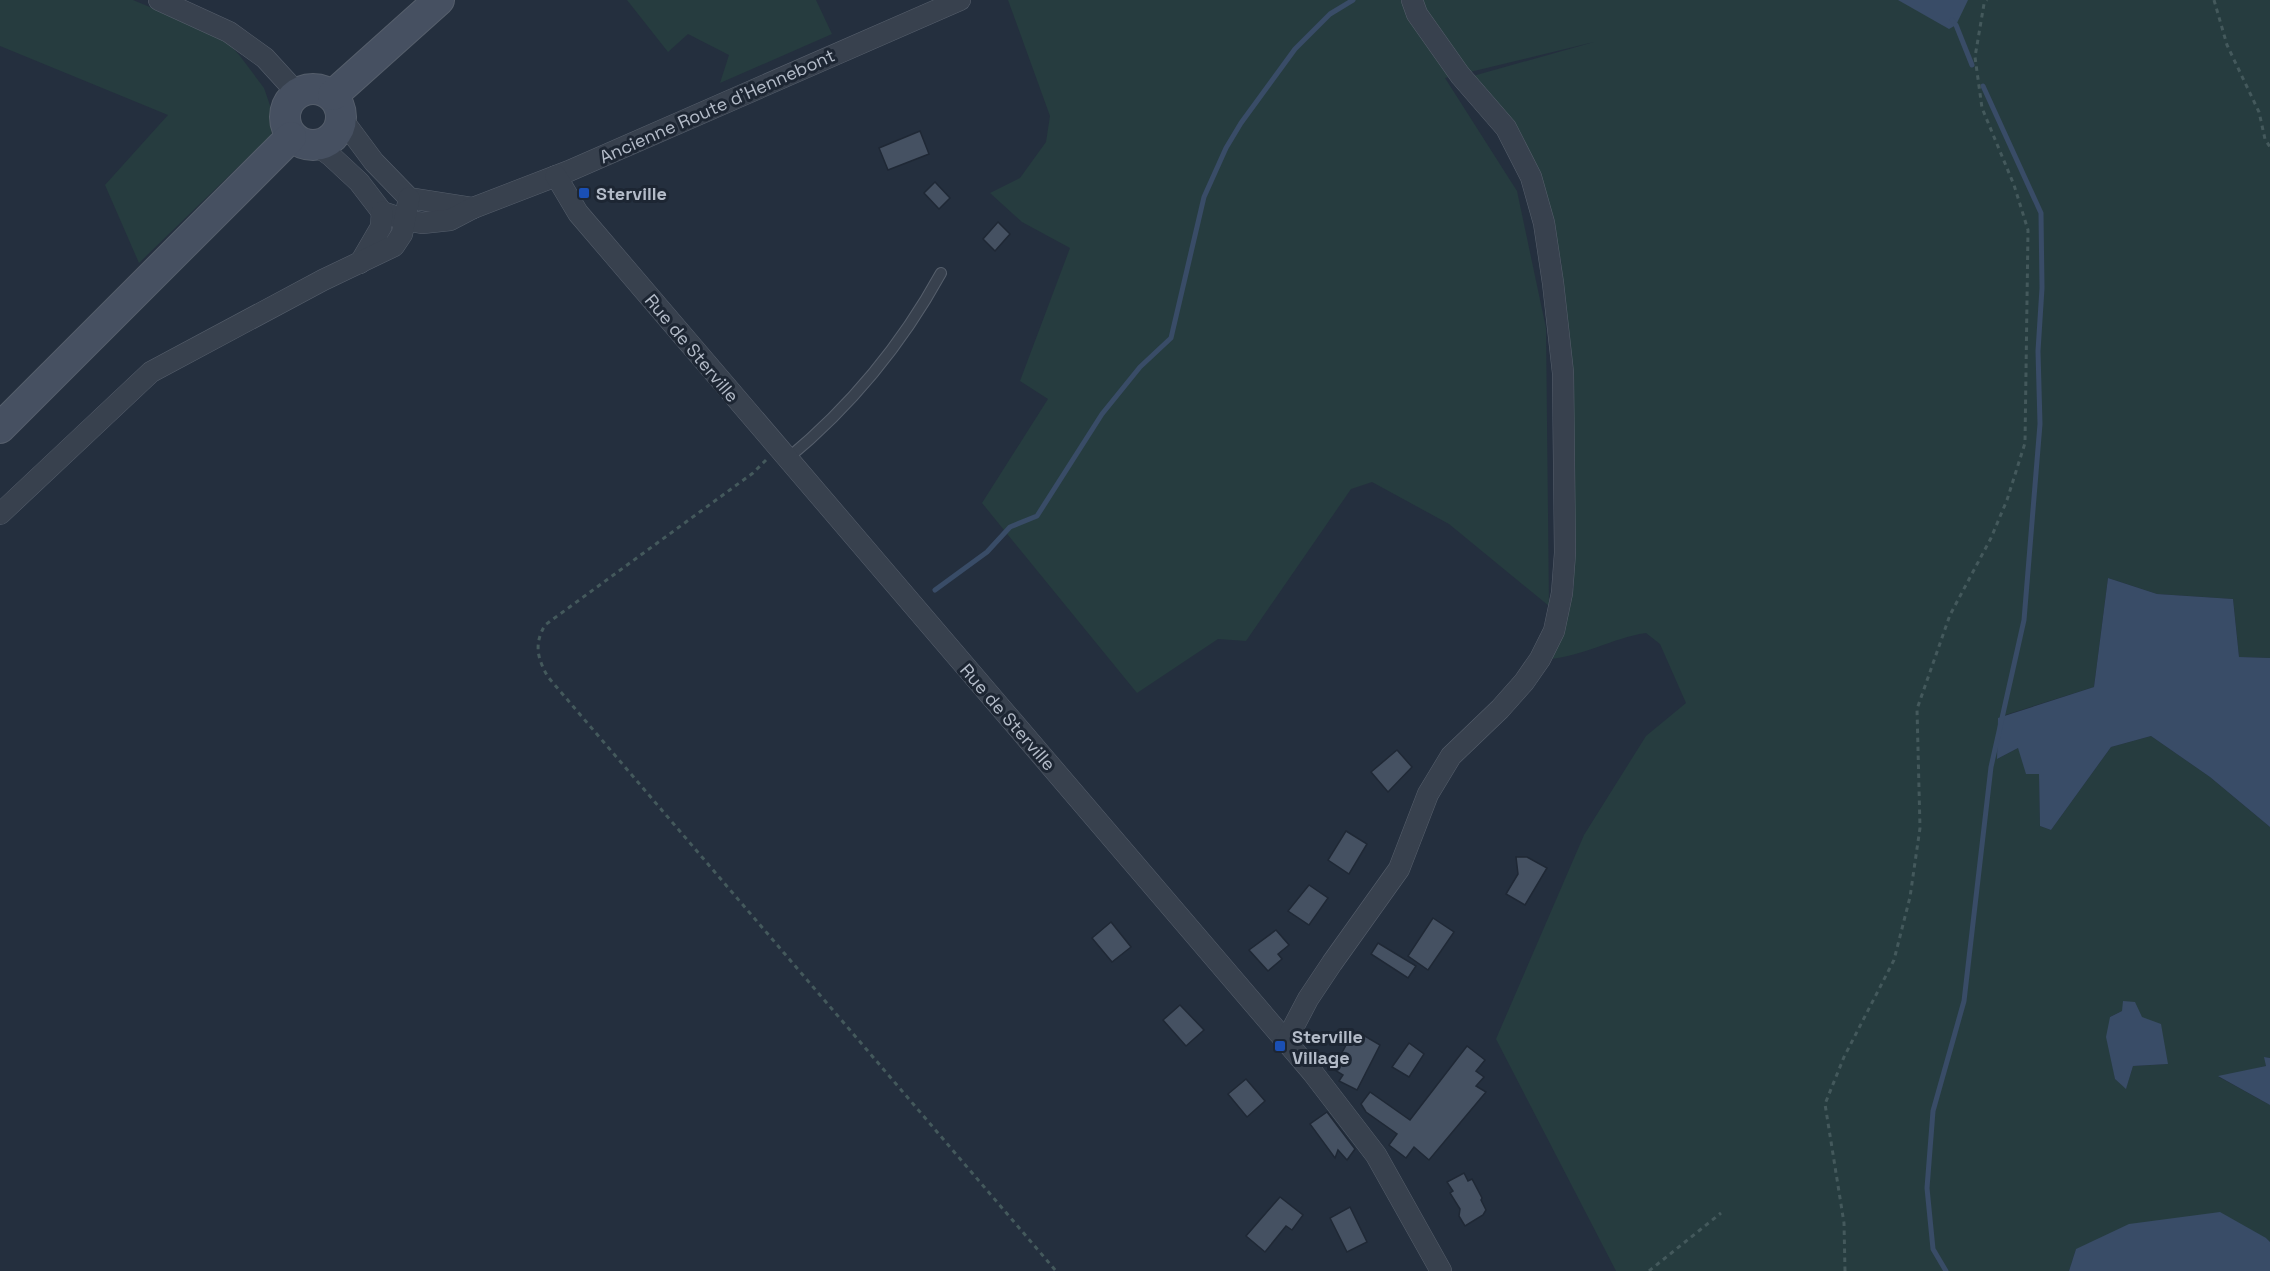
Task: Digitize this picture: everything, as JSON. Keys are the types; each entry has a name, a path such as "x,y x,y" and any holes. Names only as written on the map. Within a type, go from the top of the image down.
{"main road":[{"path":"337,107 439,0"},
{"path":"316,88 337,107 339,130 325,143 303,141 285,117 291,99 297,93 316,88"},
{"path":"0,428 303,141"}],"street":[{"path":"159,0 229,32 265,58 297,93"},
{"name":"Ancienne Route d'Hennebont","path":"382,212 422,223 450,220 473,208 556,176 960,0"},
{"path":"1286,1041 1308,999 1399,869 1428,795 1451,756 1500,709 1524,682 1540,659 1554,631 1562,592 1565,553 1563,374 1544,223 1531,177 1506,128 1460,75 1417,14 1412,0"},
{"path":"337,107 374,162 409,198 473,208"},
{"path":"303,141 331,156 359,183 382,212 381,227 360,263"},
{"name":"Rue de Sterville","path":"556,176 578,213 1313,1073 1376,1155 1441,1271"},
{"path":"0,514 151,372 323,280 394,246 402,234 409,198"}],"lane":[{"path":"783,454 870,377 900,341 941,273"}],"path":[{"path":"1845,1271 1844,1223 1825,1104 1844,1057 1894,960 1910,897 1920,828 1917,709 1950,615 1991,538 2007,500 2025,443 2028,230 2014,185 1982,108 1975,57 1984,4 1987,0"},
{"path":"2214,0 2227,45 2259,112 2265,139 2270,147"},
{"path":"783,454 753,473 545,625 539,636 538,656 548,677 1056,1271"},
{"path":"1649,1271 1721,1214"}],"green space":[{"path":"0,0 133,0 224,38 264,88 274,117 271,135 139,263 105,185 168,115 0,46"},
{"path":"627,0 816,0 832,34 720,83 729,55 688,34 668,52"},
{"path":"1008,0 2270,0 2270,658 2239,657 2233,599 2157,594 2108,578 2094,687 1999,717 1997,759 2018,748 2039,774 2040,826 2051,830 2111,747 2151,736 2210,777 2270,827 2270,1058 2265,1057 2266,1066 2219,1077 2270,1105 2270,1242 2266,1238 2076,1249 2069,1271 1616,1271 1496,1039 1584,835 1646,736 1686,703 1660,644 1646,633 1633,635 1573,655 1548,659 1574,587 1574,394 1561,260 1514,128 1473,76 1594,42 1445,78 1517,191 1546,328 1549,606 1449,524 1372,482 1351,489 1246,641 1218,639 1137,693 982,503 1048,399 1020,381 1070,248 1022,222 990,193 1020,178 1046,142 1050,116","holes":["2122,1011 2168,1064 2133,1066 2126,1088 2115,1079 2110,1017"]}],"water":[{"path":"1898,0 1968,0 1956,25 1949,29"},
{"path":"2108,578 2157,594 2233,599 2239,657 2270,658 2270,827 2210,777 2151,736 2111,747 2051,830 2040,826 2039,774 2026,774 2018,748 1997,759 1998,718 2094,687"},
{"path":"2123,1001 2135,1002 2142,1017 2161,1024 2168,1064 2133,1066 2126,1089 2115,1079 2106,1037 2110,1017 2122,1011"},
{"path":"2264,1057 2270,1058 2270,1105 2218,1076 2266,1066"},
{"path":"2220,1212 2270,1242 2270,1271 2069,1271 2076,1249 2129,1224"}],"building":[{"path":"920,131 929,154 888,170 879,148"},
{"path":"935,182 950,198 939,209 924,193"},
{"path":"998,222 1010,234 995,251 983,239"},
{"path":"1397,750 1412,767 1388,792 1371,772"},
{"path":"1346,831 1367,844 1349,874 1328,860"},
{"path":"1516,857 1527,857 1547,868 1525,905 1506,894 1518,874"},
{"path":"1309,885 1328,898 1309,925 1288,911"},
{"path":"1433,918 1454,932 1428,970 1408,956"},
{"path":"1111,922 1131,947 1112,962 1092,938"},
{"path":"1276,930 1289,945 1278,954 1282,959 1268,971 1249,950"},
{"path":"1378,943 1416,966 1408,978 1371,954"},
{"path":"1180,1005 1204,1030 1186,1046 1163,1020"},
{"path":"1363,1035 1380,1045 1357,1090 1339,1081 1343,1075 1333,1069 1350,1038 1359,1044"},
{"path":"1409,1043 1424,1054 1409,1077 1392,1067"},
{"path":"1467,1046 1485,1060 1476,1071 1484,1077 1476,1086 1486,1092 1429,1160 1414,1147 1406,1158 1389,1145 1397,1134 1366,1112 1361,1104 1370,1092 1410,1120"},
{"path":"1246,1079 1265,1101 1247,1117 1228,1094"},
{"path":"1327,1112 1355,1149 1347,1160 1338,1150 1335,1158 1310,1124"},
{"path":"1464,1173 1468,1181 1472,1179 1486,1210 1483,1215 1465,1226 1459,1216 1460,1209 1450,1193 1453,1191 1447,1182"},
{"path":"1280,1197 1303,1215 1292,1230 1286,1226 1265,1252 1246,1236"},
{"path":"1350,1207 1367,1242 1347,1252 1330,1218"}],"waterway":[{"path":"935,590 987,552 1010,527 1037,516 1102,414 1140,367 1171,338 1204,197 1226,148 1241,123 1295,49 1330,14 1353,0"},
{"path":"1952,20 1972,65"},
{"path":"1946,1271 1933,1249 1927,1188 1933,1111 1964,1001 1991,767 2024,620 2040,424 2038,351 2042,288 2041,213 1983,86"}],"place":[{"name":"Sterville","path":"584,193"},
{"name":"Sterville Village","path":"1280,1046"}]}
